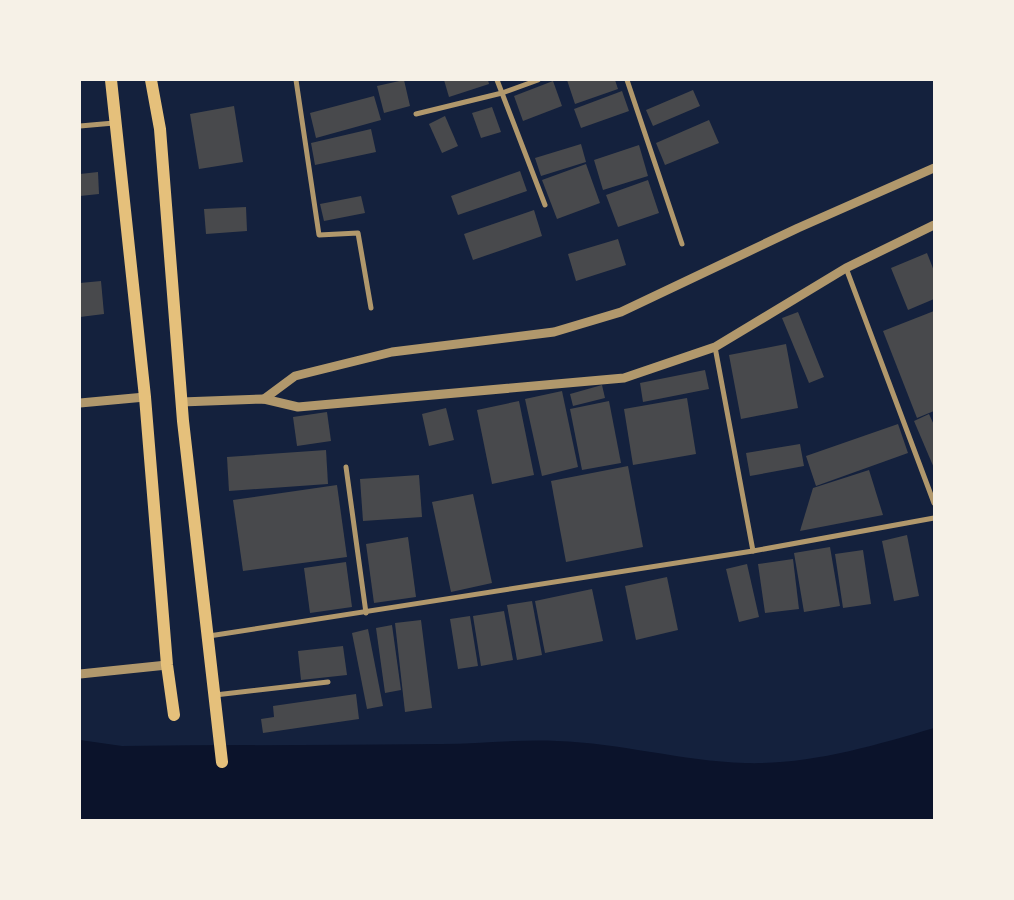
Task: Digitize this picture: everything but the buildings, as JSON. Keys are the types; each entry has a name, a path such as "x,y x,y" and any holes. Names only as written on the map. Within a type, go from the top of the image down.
{"main road":[{"path":"111,80 117,123 144,397 167,666 174,714"},
{"path":"151,80 160,129 181,402 206,636 222,762"}],"street":[{"path":"296,80 319,235 358,232 371,308"},
{"path":"497,80 545,205"},
{"path":"416,114 502,93 538,80"},
{"path":"627,80 682,244"},
{"path":"80,126 117,123"},
{"path":"264,399 295,376 392,352 554,332 621,312 798,228 934,168"},
{"path":"181,402 264,399 298,407 624,378 716,348 846,268 934,225"},
{"path":"846,268 934,503"},
{"path":"716,348 753,551"},
{"path":"80,403 144,397"},
{"path":"346,467 366,613"},
{"path":"206,636 366,613 753,551 934,518"},
{"path":"80,674 167,666"},
{"path":"215,695 328,682"}],"water":[{"path":"934,728 934,820 80,820 80,740 122,746 442,744 557,741 581,742 721,762 769,763 817,758 841,753"}]}
